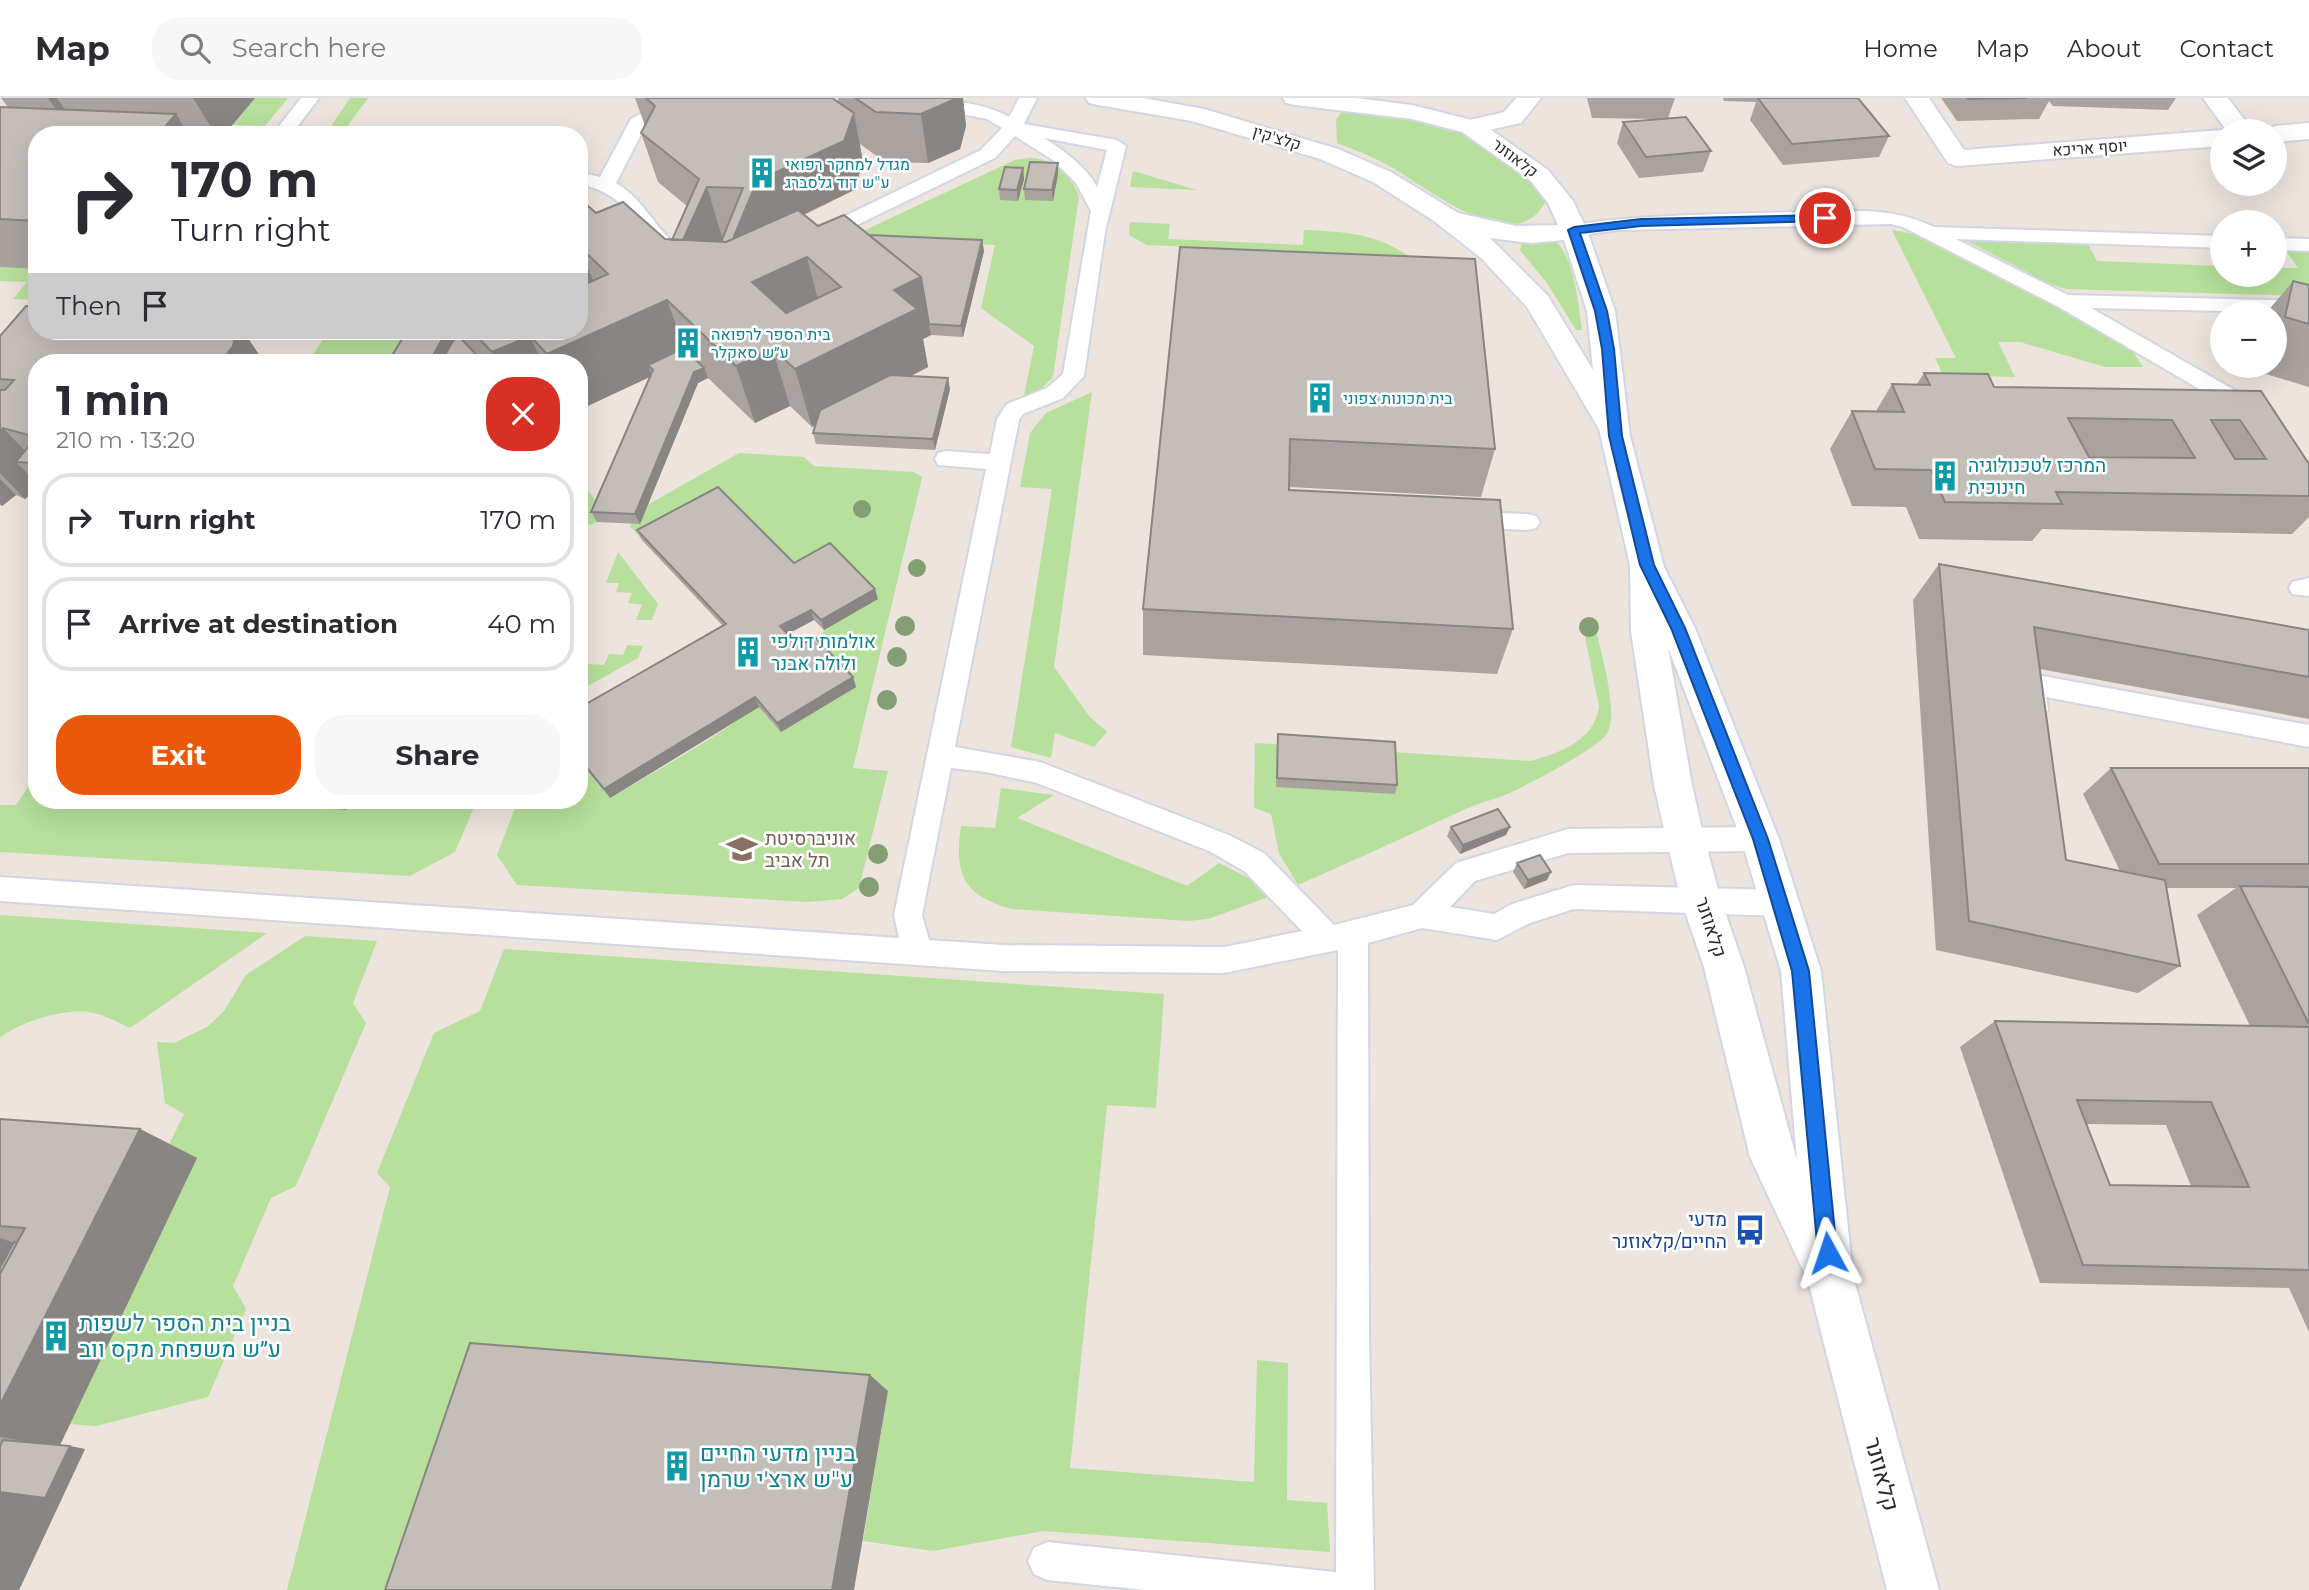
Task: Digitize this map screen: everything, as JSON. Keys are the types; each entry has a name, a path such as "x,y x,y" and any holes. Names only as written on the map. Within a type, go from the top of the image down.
{"street":[{"name":"קלצ'קין","path":"1098,98 1195,114 1328,127 1412,112 1471,127"},
{"name":"קלצ'קין","path":"1295,98 1382,177 1443,215"},
{"path":"1471,127 1512,118 1529,98"},
{"name":"יוסף אריכא","path":"1917,98 1957,158 2210,139"},
{"path":"2215,98 2231,119"},
{"name":"קלאוזנר","path":"1471,127 1539,175 1560,201 1574,230 1601,311 1608,349 1615,436 1647,565 1678,628 1760,839 1801,971 1830,1276 1913,1590"},
{"path":"2287,133 2309,131"},
{"path":"1443,215 1480,229 1561,233 1574,230"},
{"name":"קלאוזנר","path":"1443,215 1492,252 1538,302 1615,436"},
{"name":"קלאוזנר","path":"1647,565 1648,631 1673,785 1685,838 1724,967 1772,1157 1830,1276"}],"lane":[{"path":"288,126 310,98"},
{"path":"905,98 950,105 993,116 1013,127 1060,156 1084,180 1100,210"},
{"path":"795,247 988,154 1013,127 1028,98"},
{"path":"606,184 640,119"},
{"path":"916,950 908,915 942,757 1008,419 1015,410 1055,393 1073,376 1100,210 1117,146 1013,127"},
{"path":"588,180 606,184 621,192 665,246 690,261"},
{"path":"1574,230 1641,223 1892,218 1929,231 2064,301 2242,404 2263,425"},
{"path":"1929,231 2210,242"},
{"path":"2287,245 2309,246"},
{"path":"2064,301 2309,307"},
{"path":"946,459 1000,462"},
{"path":"1447,518 1528,522"},
{"path":"2039,737 2032,684 2309,736"},
{"path":"942,757 986,761 1040,773 1219,844 1254,862 1340,936 1352,1335 1355,1590"},
{"path":"1422,915 1466,873 1569,841 1760,839"},
{"path":"0,889 1003,958 1224,960 1340,936 1422,915 1497,927 1522,913 1574,897 1780,903"},
{"path":"1046,1561 1332,1590"}],"green space":[{"path":"255,98 288,98 265,126 233,125"},
{"path":"350,98 368,98 348,126 331,126"},
{"path":"1345,108 1449,125 1467,134 1534,180 1547,198 1533,217 1515,224 1494,222 1470,214 1386,164 1337,143 1336,119"},
{"path":"1030,158 1054,164 1071,180 1079,196 1053,377 1041,389 1024,396 1034,346 981,308 995,245 846,239 1015,160"},
{"path":"1133,171 1197,190 1130,187"},
{"path":"1130,222 1170,224 1168,239 1303,245 1304,230 1348,233 1387,244 1413,259 1391,268 1390,255 1147,245 1129,235"},
{"path":"1892,230 1914,234 2128,344 2143,367 2105,367 2020,342 1998,342 2015,377 1943,375 1935,358 1956,358"},
{"path":"1973,238 2088,244 2097,261 2210,266 2210,287 2287,287 2287,268 2298,268 2287,252 2309,252 2309,296 2066,289 2050,284 1969,242"},
{"path":"1555,241 1562,249 1571,270 1582,330 1576,330 1547,283 1520,250 1522,243"},
{"path":"0,267 28,269 28,300 13,299 27,282 0,281"},
{"path":"323,340 409,340 401,354 313,354"},
{"path":"1092,392 1054,667 1089,716 1107,732 1094,747 1055,733 1051,758 1011,747 1052,489 1020,487 1030,433 1046,413"},
{"path":"739,453 804,457 814,466 914,472 922,477 853,768 888,771 859,888 842,899 808,902 517,885 497,855 515,809 588,809 588,771 610,798 698,746 763,702 790,678 811,654 824,630 877,599 798,573 642,540 630,526 635,512"},
{"path":"588,491 602,510 597,522 588,526"},
{"path":"618,552 658,604 652,620 636,620 642,605 628,603 632,593 616,592 619,583 606,583"},
{"path":"1594,621 1610,694 1611,722 1603,738 1565,764 1514,791 1466,809 1298,885 1279,853 1271,814 1254,808 1255,743 1531,761 1553,754 1583,737 1596,719 1599,707 1582,622"},
{"path":"627,645 643,646 638,658 588,686 588,664 604,665 609,654 623,655"},
{"path":"28,787 28,809 473,809 455,852 410,876 0,852 0,805 16,805"},
{"path":"1001,788 1054,795 1017,818 1187,886 1219,863 1252,880 1271,896 1208,919 1188,921 1012,909 995,904 972,890 965,881 961,870 959,843 961,826 995,828"},
{"path":"0,915 267,933 130,1028 94,1013 67,1012 19,1026 0,1038"},
{"path":"305,936 377,941 353,1003 366,1023 296,1186 271,1198 233,1286 246,1309 208,1397 96,1426 70,1424 164,1155 184,1114 165,1103 157,1042 174,1043 207,1027 224,1011 246,975"},
{"path":"504,949 1164,994 1156,1108 1107,1105 1070,1468 1254,1482 1257,1360 1288,1363 1287,1500 1327,1503 1330,1552 1043,1531 933,1551 863,1541 888,1391 438,1590 287,1590 390,1187 377,1173 434,1033 480,1011"}],"building":[{"path":"646,98 832,98 854,113 844,141 757,181 733,239 721,242 743,188 707,187 683,240 672,240 699,179 641,133 655,106"},
{"path":"855,98 954,98 921,114 876,112"},
{"path":"1758,98 1858,98 1889,136 1792,144"},
{"path":"0,107 176,114 166,126 28,126 28,221 0,219"},
{"path":"1686,117 1711,151 1646,157 1623,122"},
{"path":"1030,162 1058,163 1052,190 1024,189"},
{"path":"1005,167 1023,168 1017,190 999,189"},
{"path":"623,202 665,239 726,242 798,210 818,226 844,215 921,277 894,290 917,309 795,369 772,348 736,366 667,300 588,336 588,283 608,274 588,255 588,206 596,213","holes":["807,257 841,287 786,313 752,282"]},
{"path":"869,235 982,240 961,326 929,324 921,277"},
{"name":"בית מכונות צפוני","path":"1180,247 1475,259 1495,449 1290,439 1289,490 1500,500 1513,629 1143,609"},
{"path":"2293,281 2309,285 2309,324 2287,318"},
{"path":"26,306 28,340 234,340 227,354 28,354 28,435 3,428 0,431 0,390 5,390 14,380 0,379 0,336"},
{"path":"401,340 442,340 434,354 393,354"},
{"path":"454,340 463,340 476,354 446,354"},
{"path":"481,340 520,340 492,352"},
{"path":"534,340 578,340 547,354"},
{"path":"684,348 704,368 694,372 635,514 591,512 653,370 648,365"},
{"path":"1924,373 1988,374 1994,387 2261,391 2309,464 2309,496 2056,492 2062,504 1945,502 1931,470 1875,469 1852,411 1904,412 1892,384 1930,385","holes":["2068,418 2172,420 2195,458 2089,457","2211,420 2240,420 2266,459 2235,459"]},
{"path":"890,375 948,378 933,439 813,433 820,410"},
{"path":"28,447 28,463 16,462"},
{"name":"אולמות דולפי ולולה אבנר","path":"718,487 794,563 830,543 875,589 821,620 811,610 780,626 799,646 815,637 853,677 777,723 755,697 604,789 588,769 588,703 726,624 637,530"},
{"path":"1939,564 2309,630 2309,677 2034,627 2066,860 2165,880 2180,966 1969,921"},
{"path":"1278,734 1395,742 1397,785 1277,778"},
{"path":"2111,768 2309,768 2309,864 2159,864"},
{"path":"1498,809 1510,827 1463,845 1451,827"},
{"path":"1540,855 1551,872 1528,880 1517,863"},
{"path":"2240,886 2309,887 2309,1024"},
{"path":"1995,1021 2309,1027 2309,1270 2083,1265","holes":["2077,1100 2211,1102 2249,1187 2110,1185"]},
{"path":"0,1119 140,1129 0,1405 0,1274 25,1228 0,1226"},
{"path":"14,1242 17,1243 0,1274 0,1268"},
{"name":"בניין מדעי החיים ע\"ש ארצ'י שרמן","path":"470,1343 870,1375 832,1590 385,1590"},
{"path":"3,1440 70,1446 45,1498 0,1492 0,1446"}],"place":[{"name":"מגדל למחקר רפואי ע\"ש דוד גלסברג","path":"762,173"},
{"name":"בית הספר לרפואה ע״ש סאקלר","path":"688,343"},
{"name":"בית מכונות צפוני","path":"1320,398"},
{"name":"המרכז לטכנולוגיה חינוכית","path":"1945,476"},
{"name":"אולמות דולפי ולולה אבנר","path":"748,652"},
{"name":"אוניברסיטת תל אביב","path":"742,849"},
{"name":"מדעי החיים/קלאוזנר","path":"1750,1230"},
{"name":"בניין בית הספר לשפות ע״ש משפחת מקס ווב","path":"56,1336"},
{"name":"בניין מדעי החיים ע\"ש ארצ'י שרמן","path":"677,1466"}],"route":[{"path":"1825,218 1619,224 1574,230 1601,311 1608,349 1615,436 1647,565 1678,628 1760,839 1801,971 1828,1253"}]}
